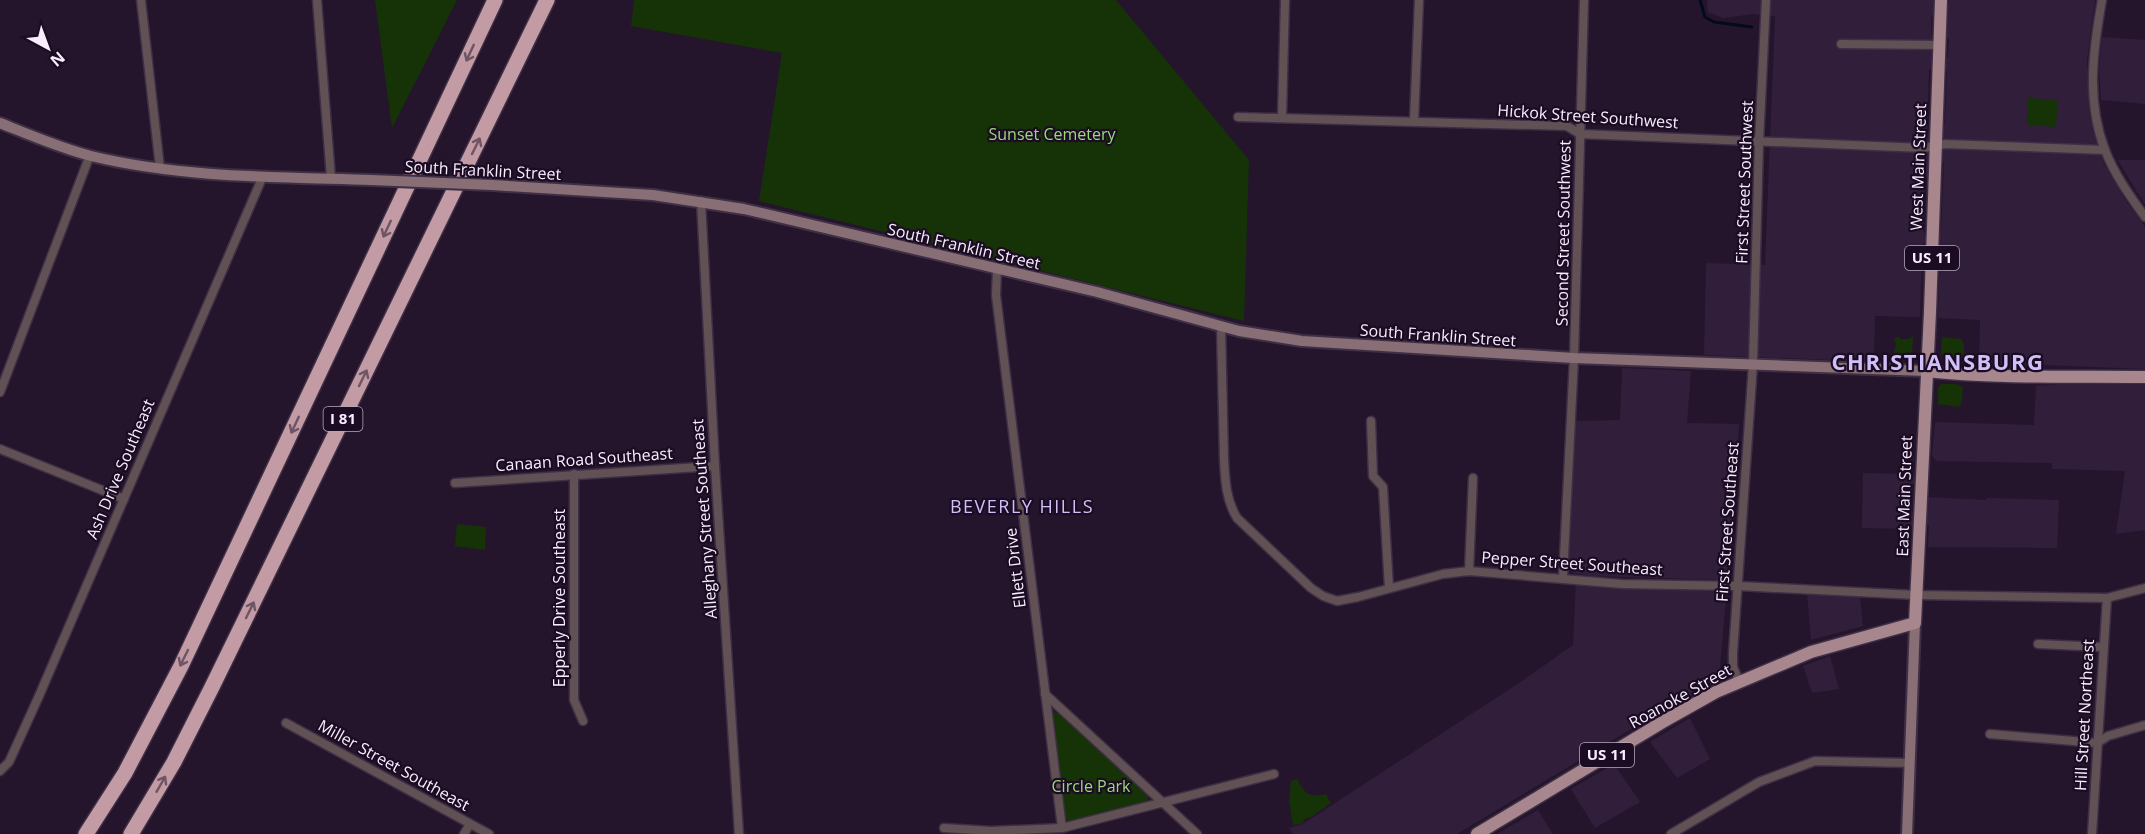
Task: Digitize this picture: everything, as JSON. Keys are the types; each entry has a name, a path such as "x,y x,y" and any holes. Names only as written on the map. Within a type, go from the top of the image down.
{"highway":[{"name":"I 81","path":"86,834 125,773 181,666 495,0"},
{"name":"I 81","path":"131,834 174,762 212,687 547,0"}],"main road":[{"name":"West Main Street","path":"1926,371 1941,0"},
{"name":"South Franklin Street","path":"0,123 45,141 90,155 160,168 263,176 492,185 653,195 701,201 784,218 1097,292 1221,327 1302,341 1575,358 1926,371"},
{"path":"1926,371 1966,376 2036,378 2145,377"},
{"name":"East Main Street","path":"1915,623 1926,371"},
{"path":"1907,834 1915,623"},
{"name":"Roanoke Street","path":"1477,834 1661,723 1739,681 1811,652 1915,623"}],"street":[{"path":"141,0 160,168"},
{"path":"317,0 331,178"},
{"path":"1282,117 1286,0"},
{"path":"1414,122 1419,0"},
{"name":"Second Street Southwest","path":"1563,577 1575,358 1584,0"},
{"name":"First Street Southwest","path":"1752,364 1766,0"},
{"path":"2102,0 2094,52 2092,89 2095,110 2105,150 2126,189 2145,217"},
{"path":"1840,44 1939,45"},
{"name":"Hickok Street Southwest","path":"1238,117 1567,126 1580,134 1759,142 1924,148 1945,144 1997,145 2105,150"},
{"path":"0,392 90,155"},
{"name":"Ash Drive Southeast","path":"0,771 9,762 263,176"},
{"name":"Alleghany Street Southeast","path":"701,201 715,466 739,834"},
{"name":"Ellett Drive","path":"997,269 996,295 1062,828"},
{"name":"Pepper Street Southeast","path":"1221,327 1226,481 1232,509 1237,518 1323,596 1337,601 1443,574 1468,571 1563,577 1622,584 1738,586 1916,595 2107,598 2145,588"},
{"name":"First Street Southeast","path":"1739,681 1733,667 1733,660 1752,364"},
{"path":"1371,421 1373,476 1383,487 1389,588"},
{"path":"0,449 124,499"},
{"name":"Canaan Road Southeast","path":"455,483 715,466"},
{"name":"Epperly Drive Southeast","path":"574,474 574,700 584,721"},
{"path":"1468,571 1473,478"},
{"name":"Hill Street Northeast","path":"2092,834 2102,647 2107,598"},
{"path":"2038,644 2102,647"},
{"path":"1044,693 1197,834"},
{"name":"Miller Street Southeast","path":"285,723 489,834"},
{"path":"1990,734 2097,743 2108,736 2145,725"},
{"path":"1671,834 1759,782 1815,761 1910,763"},
{"path":"944,828 991,831 1062,828 1164,804 1274,774"},
{"path":"464,834 470,824"}],"shaded area":[{"path":"1707,0 1935,0 1935,14 1931,17 1931,35 1934,37 1933,67 1929,70 1927,132 1930,135 1928,177 1925,179 1923,231 1926,235 1926,242 1922,245 1920,317 1875,316 1874,363 1704,355 1706,263 1765,265 1775,16 1754,14 1723,18 1708,12"},
{"path":"1950,0 2095,0 2087,60 2089,112 2104,164 2145,227 2145,369 2043,365 2024,368 1979,366 1980,320 1938,318 1940,246 1937,243 1937,235 1941,232 1944,162 1941,160 1941,126 1945,124 1947,71 1944,69 1944,60 1948,57 1947,5"},
{"path":"2102,37 2145,40 2145,104 2101,100 2099,69"},
{"path":"2118,160 2145,160 2145,204 2134,187"},
{"path":"1622,368 1691,371 1687,423 1739,424 1728,573 1723,580 1592,576 1573,573 1567,567 1575,421 1620,420"},
{"path":"2145,385 2145,530 2116,534 2125,471 2052,469 2052,463 1936,461 1932,456 1935,422 2034,425 2036,386"},
{"path":"1863,473 1912,474 1915,477 1916,481 1912,485 1912,513 1915,515 1911,529 1862,528"},
{"path":"1927,497 2059,500 2057,548 1928,547"},
{"path":"1576,583 1721,590 1726,595 1726,600 1719,677 1714,683 1641,723 1457,834 1293,834 1289,828 1303,824 1522,681 1573,645"},
{"path":"1807,594 1860,596 1863,626 1811,640"},
{"path":"1830,656 1839,689 1812,693 1803,666"},
{"path":"1690,718 1710,759 1677,778 1650,742"},
{"path":"1614,764 1640,802 1595,828 1571,789"},
{"path":"1538,810 1553,834 1497,834 1509,827"}],"green space":[{"path":"375,0 457,0 392,128"},
{"name":"Sunset Cemetery","path":"634,0 1116,0 1249,160 1244,321 759,201 782,53 631,26"},
{"path":"2028,98 2058,100 2056,127 2027,125"},
{"path":"1898,336 1901,339 1909,339 1913,336 1912,353 1909,357 1893,358 1896,344 1894,340"},
{"path":"1942,337 1961,339 1964,344 1964,360 1944,358 1941,352"},
{"path":"1941,384 1956,384 1963,387 1959,407 1939,404 1938,406 1938,388"},
{"path":"457,524 486,527 485,550 455,546"},
{"name":"Circle Park","path":"1055,712 1149,796 1146,803 1073,823 1067,820 1052,715"},
{"path":"1297,779 1308,794 1326,794 1331,803 1303,820 1304,823 1293,825 1289,801 1291,781"}],"waterway":[{"path":"1700,0 1705,17 1714,22 1752,27"}],"district":[{"name":"CHRISTIANSBURG","path":"1938,362"},
{"name":"BEVERLY HILLS","path":"1022,507"}]}
